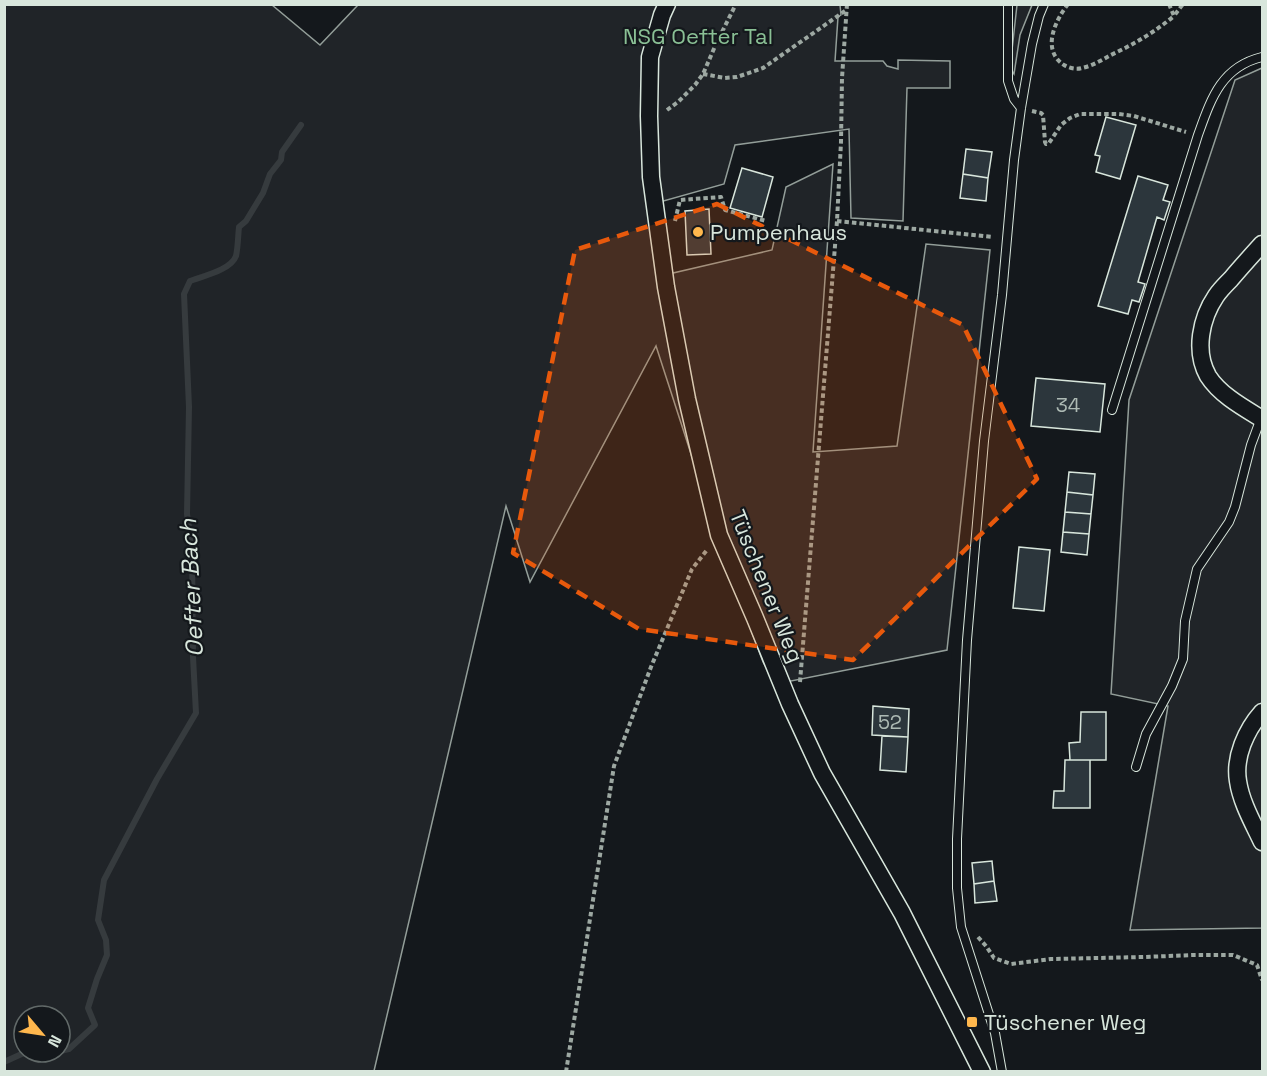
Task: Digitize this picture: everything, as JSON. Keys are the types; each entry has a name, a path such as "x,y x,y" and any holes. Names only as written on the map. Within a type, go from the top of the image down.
{"street":[{"name":"Tüschener Weg","path":"667,4 651,57 649,116 651,177 666,287 687,399 719,535 790,704 822,773 902,913 982,1071"},
{"path":"1262,419 1219,388 1208,375 1200,347 1204,322 1217,294 1263,244"},
{"path":"1263,712 1255,720 1247,735 1238,765 1238,781 1243,800 1263,842"}],"lane":[{"path":"1008,4 1008,81 1014,99 1021,108"},
{"path":"1002,1071 995,1033 963,935 957,888 957,839 968,628 984,441 1002,296 1021,108 1032,44 1044,4"},
{"path":"1112,410 1210,103 1228,75 1250,60 1263,57"},
{"path":"1136,766 1146,734 1172,686 1183,658 1185,621 1197,569 1229,522 1236,507 1251,445 1262,419"}],"path":[{"path":"649,116 666,111 695,85 703,74 736,4"},
{"path":"790,704 799,686 802,672 837,221 847,4"},
{"path":"1068,4 1054,30 1052,49 1058,60 1075,69 1081,69 1100,61 1159,29 1174,16 1183,4"},
{"path":"1169,4 1174,16"},
{"path":"703,74 725,78 737,77 763,68 845,11"},
{"path":"1032,111 1043,115 1047,144 1061,124 1080,114 1134,116 1198,135"},
{"path":"680,200 721,197 725,210 766,221"},
{"path":"837,221 993,237"},
{"path":"566,1071 614,766 651,667 692,569 719,535"},
{"path":"963,935 975,933 994,958 1011,964 1051,959 1233,955 1257,965 1263,980"}],"highlighted area":[{"path":"717,204 963,325 1037,479 853,660 639,629 513,553 575,250"}],"green space":[{"name":"NSG Oefter Tal","path":"5,5 272,5 320,45 358,5 840,5 841,15 838,17 835,61 883,61 887,66 898,69 898,60 950,61 950,88 907,88 903,221 851,218 849,129 735,145 724,184 649,205 660,276 772,250 786,187 833,164 813,452 897,446 926,244 990,250 947,650 776,684 763,662 729,571 656,346 530,582 506,506 374,1071 5,1072"},
{"path":"1017,5 1032,5 1020,35 1014,74 1010,68"},
{"path":"1262,68 1262,928 1130,930 1168,706 1111,694 1129,400 1235,80"}],"building":[{"path":"1106,117 1136,125 1120,179 1096,172 1100,156 1095,155"},
{"path":"966,149 992,152 988,178 963,174"},
{"path":"742,168 773,177 762,217 730,208"},
{"path":"963,174 988,178 986,201 960,198"},
{"path":"1138,176 1168,185 1163,200 1170,202 1164,220 1157,217 1138,282 1145,284 1139,302 1132,300 1128,314 1098,306"},
{"name":"Pumpenhaus","path":"709,209 711,254 687,255 685,211"},
{"path":"1036,378 1105,384 1100,432 1031,426"},
{"path":"1069,472 1095,474 1093,495 1067,492"},
{"path":"1067,492 1093,495 1091,514 1065,512"},
{"path":"1065,512 1091,514 1089,534 1063,532"},
{"path":"1063,532 1089,534 1087,555 1061,552"},
{"path":"1019,547 1050,550 1044,611 1013,608"},
{"path":"873,706 909,709 908,737 872,735"},
{"path":"1081,712 1106,712 1106,760 1070,760 1069,743 1080,742"},
{"path":"882,736 908,737 906,772 880,770"},
{"path":"1065,760 1090,760 1090,808 1053,808 1054,791 1064,791"},
{"path":"992,861 994,881 974,884 972,863"},
{"path":"994,881 997,901 975,903 974,884"}],"waterway":[{"name":"Oefter Bach","path":"72,1046 95,1025 88,1008 107,955 106,940 98,920 104,880 157,779 196,713 192,548 187,514 189,407 184,294 190,281 216,272 233,261 237,253 239,227 246,221 263,193 270,174 281,160 282,152 301,125"},
{"name":"Oefter Bach","path":"4,1062 12,1058"}],"place":[{"name":"Pumpenhaus","path":"698,232"},
{"name":"Tüschener Weg","path":"972,1022"}]}
